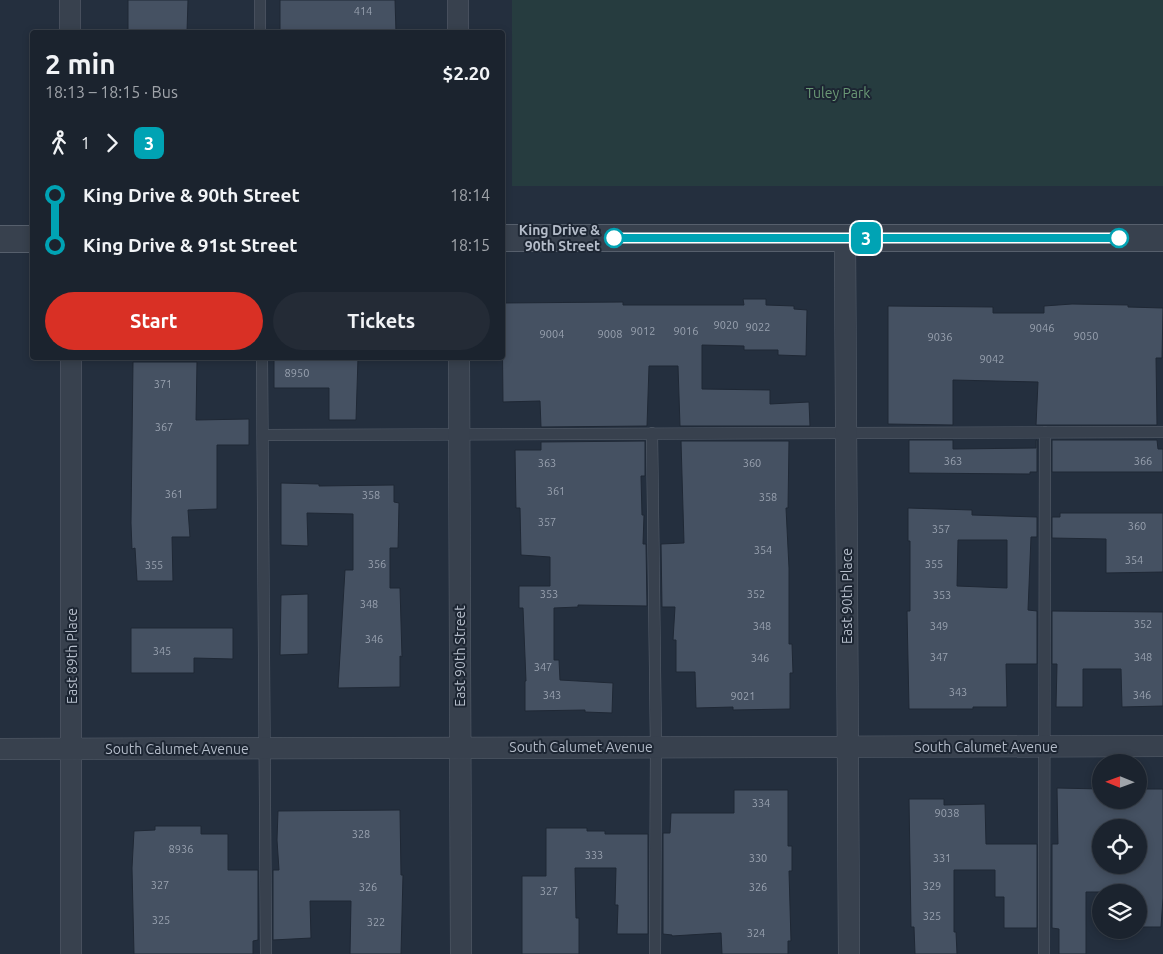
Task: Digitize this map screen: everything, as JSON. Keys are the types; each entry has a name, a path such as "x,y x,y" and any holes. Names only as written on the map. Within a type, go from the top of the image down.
{"street":[{"path":"70,0 70,30"},
{"path":"458,0 458,30"},
{"path":"505,238 1163,238"},
{"name":"East 90th Place","path":"845,238 849,954"},
{"path":"0,239 30,239"},
{"name":"East 89th Place","path":"71,360 71,954"},
{"name":"East 90th Street","path":"459,360 461,954"},
{"name":"South Calumet Avenue","path":"0,749 1163,746"}],"lane":[{"path":"260,0 260,30"},
{"path":"262,360 266,954"},
{"path":"1044,954 1045,432"},
{"path":"263,435 1163,432"},
{"path":"652,434 656,748 655,954"}],"green space":[{"name":"Tuley Park","path":"512,0 1163,0 1163,186 512,186"}],"building":[{"path":"128,0 188,0 187,30 128,30"},
{"path":"280,0 395,0 396,30 280,30"},
{"path":"743,299 766,299 766,305 794,306 794,309 807,310 806,356 778,355 778,350 744,350 744,346 702,345 702,389 770,390 770,404 809,402 810,426 680,426 678,366 649,366 647,426 541,427 540,401 503,402 505,303 623,302 623,305 744,305"},
{"path":"1072,304 1163,308 1162,358 1156,358 1157,425 1036,425 1038,382 953,380 953,425 888,424 888,306 993,307 993,313 1044,313 1044,306"},
{"path":"274,360 358,360 356,420 329,420 329,388 274,388"},
{"path":"133,362 197,362 196,420 249,419 249,445 217,445 217,509 188,510 190,537 172,537 173,581 137,581 135,548 132,549 131,523"},
{"path":"909,440 953,440 953,449 1036,448 1037,440 1037,472 1030,472 1030,474 909,473"},
{"path":"1052,440 1157,440 1158,449 1163,449 1163,472 1052,472"},
{"path":"645,441 645,476 641,476 642,515 644,515 643,544 646,544 647,606 578,605 578,607 554,608 554,660 559,660 560,680 613,683 612,713 585,712 585,710 525,711 526,681 523,608 519,608 519,586 550,586 550,557 521,555 520,508 516,508 515,450 541,450 541,442"},
{"path":"681,441 789,441 788,508 786,508 789,568 789,644 792,644 793,673 790,673 790,709 733,710 733,707 696,708 695,672 676,672 676,640 673,640 675,607 662,607 661,544 684,543"},
{"path":"281,483 319,484 319,486 394,485 394,502 399,503 398,548 390,548 390,588 400,588 402,657 400,656 400,687 338,688 345,570 353,570 353,514 307,513 308,546 281,545"},
{"path":"908,508 972,510 972,515 1037,517 1037,537 1031,537 1028,610 1037,611 1037,664 1006,664 1007,707 909,709 907,611 910,611 910,541 908,541","holes":["958,540 1007,540 1007,588 957,586"]},
{"path":"1060,513 1163,513 1163,572 1106,573 1106,539 1052,538 1052,517 1060,517"},
{"path":"308,594 308,654 280,655 281,595"},
{"path":"1052,611 1163,612 1163,706 1122,707 1121,669 1083,669 1083,707 1056,707 1057,664 1052,664"},
{"path":"131,628 233,628 233,659 194,658 194,673 131,673"},
{"path":"1057,788 1092,789 1092,809 1148,809 1148,789 1163,789 1163,898 1161,927 1147,927 1147,884 1092,884 1092,892 1086,892 1086,954 1059,954 1059,929 1052,928 1052,844 1058,844"},
{"path":"734,790 788,790 788,846 792,846 792,871 789,871 791,941 788,941 788,954 722,954 721,933 672,936 663,934 663,833 670,833 671,813 734,813"},
{"path":"909,799 944,799 944,805 985,804 986,844 1037,844 1037,928 1004,928 1004,897 995,897 995,870 954,870 954,932 956,932 957,954 915,954 914,927 911,927"},
{"path":"400,810 401,875 403,875 401,954 350,954 351,901 310,901 311,938 273,940 273,870 279,870 278,811"},
{"path":"155,826 201,826 201,834 228,834 228,870 258,870 258,940 253,941 253,954 134,954 132,868 134,831 155,830"},
{"path":"546,828 587,828 587,831 605,831 605,834 648,834 648,934 617,934 618,905 615,905 616,868 575,868 576,918 579,918 579,954 522,954 522,876 546,876"}],"bus line":[{"name":"3","path":"614,238 1119,238"}],"place":[{"name":"King Drive & 90th Street","path":"614,238"}]}
